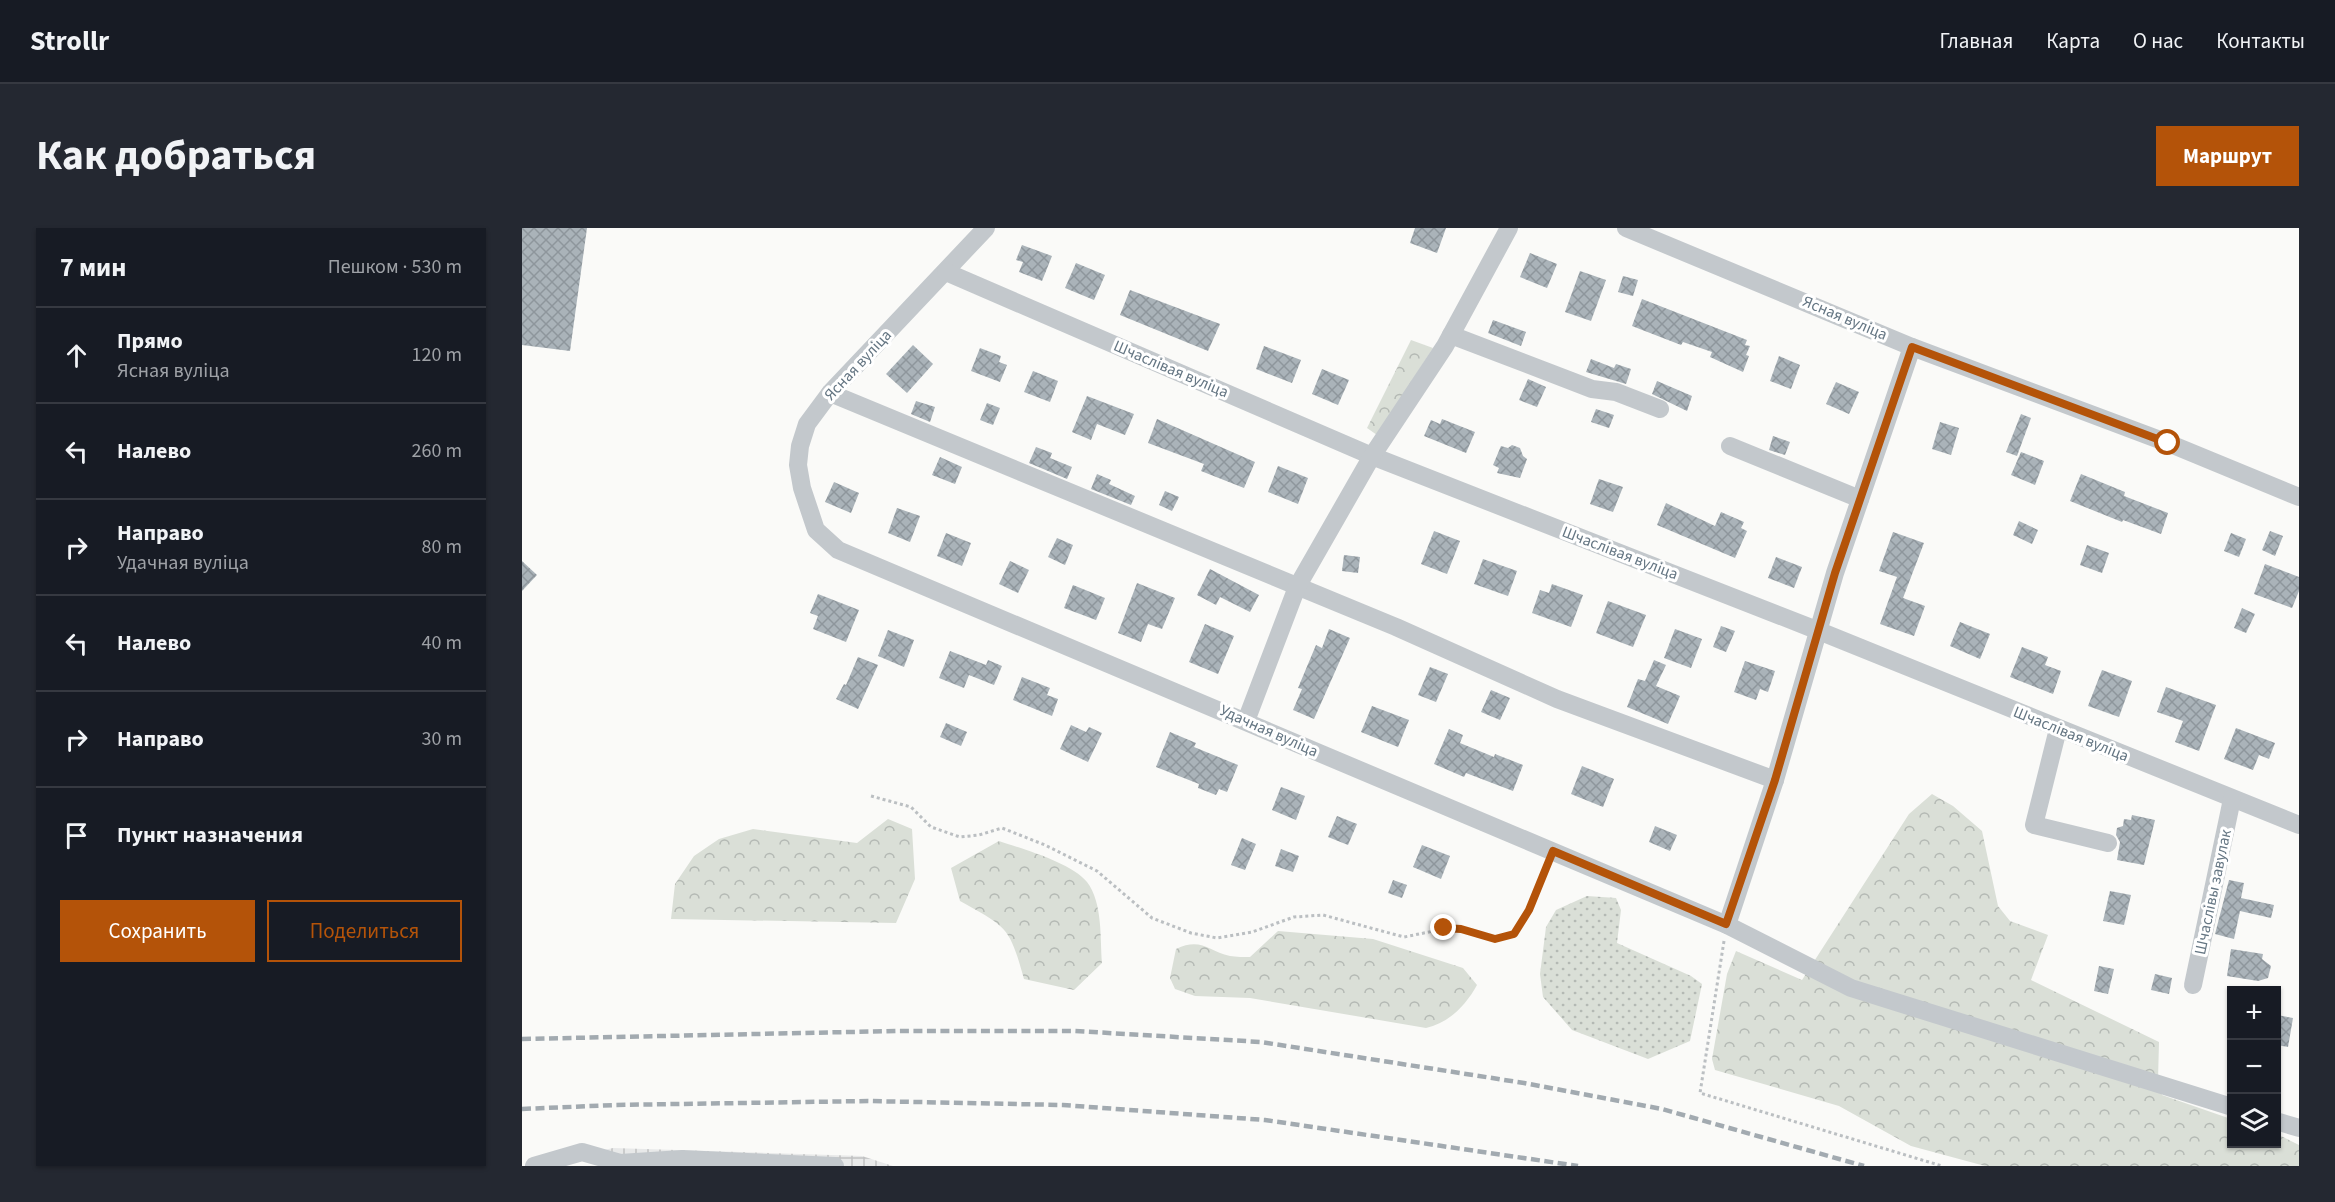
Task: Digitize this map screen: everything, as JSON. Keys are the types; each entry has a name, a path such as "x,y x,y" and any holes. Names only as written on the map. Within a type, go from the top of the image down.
{"street":[{"name":"Ясная вуліца","path":"816,530 802,488 798,465 807,424 830,393 986,228"},
{"path":"1246,720 1297,587 1372,456 1451,335 1509,228"},
{"name":"Ясная вуліца","path":"1626,228 1912,347 2168,443 2299,497"},
{"name":"Шчаслівая вуліца","path":"946,272 1372,456 1819,631 2299,825"},
{"path":"1451,335 1592,389 1616,392 1660,409"},
{"path":"1726,924 1775,780 1860,499 1912,347"},
{"path":"830,393 1396,627 1557,699 1775,780"},
{"path":"1730,446 1860,499"},
{"name":"Удачная вуліца","path":"816,530 838,550 1726,924 1851,988 2227,1105"},
{"path":"2058,729 2034,825 2108,843"},
{"name":"Шчаслівы завулак","path":"2193,985 2232,799"},
{"path":"2281,1122 2299,1128"},
{"path":"534,1166 582,1152 621,1164 685,1162 835,1166"}],"path":[{"path":"871,796 911,807 931,827 960,837 979,836 1002,828 1020,835 1097,871 1152,918 1191,933 1217,938 1252,932 1294,917 1323,915 1404,937 1444,928 1461,929 1495,939 1514,934 1519,927 1529,910 1553,851"},
{"path":"1726,924 1700,1093 1942,1166"}],"shaded area":[{"path":"613,1148 862,1156 893,1166 611,1166 604,1150"}],"green space":[{"path":"1411,340 1433,348 1377,435 1367,428"},
{"path":"1932,794 1953,806 1982,831 1998,906 2010,921 2048,935 2031,980 2159,1042 2158,1080 2162,1095 2227,1118 2227,1148 2281,1148 2281,1136 2299,1145 2299,1166 1985,1166 1911,1146 1839,1106 1715,1070 1712,1059 1727,974 1736,951 1802,980 1909,814"},
{"path":"888,819 912,829 915,879 896,923 671,919 675,884 694,856 719,839 753,829 857,843"},
{"path":"999,841 1059,863 1080,875 1092,891 1100,921 1102,963 1074,990 1024,979 1010,938 1004,930 988,917 960,901 951,868"},
{"path":"1587,896 1616,898 1621,910 1617,943 1691,976 1702,984 1690,1041 1648,1059 1572,1030 1543,997 1540,974 1546,927 1556,910"},
{"path":"1278,931 1373,939 1463,968 1477,985 1456,1012 1442,1022 1426,1028 1250,998 1195,996 1175,989 1170,978 1176,949 1192,944 1230,956 1250,957"}],"building":[{"path":"522,228 587,228 570,351 522,345"},
{"path":"1415,228 1446,228 1437,253 1410,243"},
{"path":"1022,245 1052,256 1042,281 1019,272 1023,262 1016,260"},
{"path":"1530,253 1557,264 1547,288 1520,277"},
{"path":"1076,263 1105,275 1094,300 1065,288"},
{"path":"1580,271 1606,280 1591,321 1565,312"},
{"path":"1623,276 1638,280 1633,296 1618,292"},
{"path":"1130,290 1220,324 1208,351 1120,315"},
{"path":"1642,299 1747,340 1745,345 1750,346 1746,355 1749,356 1743,372 1710,357 1712,352 1683,342 1681,345 1632,326"},
{"path":"1493,320 1526,332 1521,346 1488,333"},
{"path":"913,345 933,364 907,393 886,374"},
{"path":"1264,346 1301,360 1292,383 1256,369"},
{"path":"980,348 1001,356 999,362 1007,365 1000,382 971,371"},
{"path":"1779,356 1800,365 1791,389 1770,381"},
{"path":"1591,359 1614,368 1616,364 1631,369 1626,384 1586,372"},
{"path":"1322,369 1349,380 1338,405 1312,394"},
{"path":"1033,371 1058,381 1050,402 1024,392"},
{"path":"1528,379 1546,387 1537,407 1519,400"},
{"path":"1657,381 1692,396 1687,411 1652,394"},
{"path":"1836,382 1859,392 1849,414 1826,404"},
{"path":"1087,396 1134,414 1125,435 1097,424 1091,440 1072,432"},
{"path":"916,401 935,407 930,422 911,414"},
{"path":"987,403 1000,408 993,425 980,420"},
{"path":"1596,409 1614,415 1609,428 1591,422"},
{"path":"2021,414 2031,418 2017,456 2006,452"},
{"path":"1157,419 1255,462 1244,488 1201,471 1204,464 1148,443"},
{"path":"1442,419 1475,432 1466,453 1424,436 1431,420 1440,424"},
{"path":"1940,422 1959,428 1951,455 1932,449"},
{"path":"1773,436 1790,442 1785,455 1769,450"},
{"path":"1512,445 1520,448 1527,459 1520,478 1497,473 1499,468 1493,465 1501,446 1508,448"},
{"path":"1036,447 1052,453 1050,458 1072,467 1067,479 1029,463"},
{"path":"2021,452 2044,461 2035,485 2011,475"},
{"path":"940,457 962,467 955,484 932,475"},
{"path":"1278,466 1308,478 1298,504 1268,492"},
{"path":"1097,474 1111,480 1109,484 1135,496 1131,505 1091,489"},
{"path":"2081,474 2125,492 2124,496 2168,513 2161,534 2123,520 2122,522 2070,501"},
{"path":"1599,479 1623,487 1613,512 1590,504"},
{"path":"834,482 859,493 851,513 825,502"},
{"path":"1165,491 1179,497 1172,511 1159,505"},
{"path":"1666,503 1715,526 1721,512 1744,522 1741,528 1747,531 1735,558 1657,525"},
{"path":"897,508 920,516 910,542 888,533"},
{"path":"2019,521 2038,530 2032,544 2013,535"},
{"path":"1434,531 1460,541 1447,574 1421,564"},
{"path":"2270,531 2283,536 2275,556 2262,550"},
{"path":"1893,532 1924,543 1903,598 1925,606 1914,636 1880,624 1897,577 1879,571"},
{"path":"946,533 971,543 962,566 937,556"},
{"path":"2231,533 2246,539 2239,557 2224,551"},
{"path":"1057,538 1073,545 1065,565 1048,557"},
{"path":"2087,545 2109,553 2102,573 2080,565"},
{"path":"1344,555 1360,557 1358,573 1342,571"},
{"path":"1776,557 1802,567 1794,588 1768,578"},
{"path":"1483,559 1517,571 1508,596 1474,584"},
{"path":"522,561 537,575 522,591"},
{"path":"1010,561 1029,570 1018,593 999,584"},
{"path":"2265,564 2299,577 2299,591 2292,608 2254,594"},
{"path":"1210,569 1259,595 1250,612 1220,597 1216,605 1197,595"},
{"path":"1137,583 1175,598 1162,629 1148,624 1141,642 1118,633"},
{"path":"1552,584 1583,595 1571,627 1532,613 1540,590 1549,593"},
{"path":"1073,585 1105,598 1096,620 1064,608"},
{"path":"818,594 859,610 846,642 813,629 818,616 810,613"},
{"path":"1608,601 1646,615 1633,647 1596,633"},
{"path":"2242,608 2255,614 2246,633 2234,628"},
{"path":"1960,622 1990,634 1980,659 1950,646"},
{"path":"1205,624 1234,636 1218,674 1189,662"},
{"path":"1721,626 1735,631 1726,652 1713,647"},
{"path":"1329,629 1350,638 1314,719 1293,710 1302,689 1298,688 1316,645 1322,648"},
{"path":"1675,629 1702,639 1691,668 1664,658"},
{"path":"888,630 914,640 904,667 878,656"},
{"path":"2022,647 2048,657 2045,665 2061,671 2053,694 2010,677"},
{"path":"950,651 986,665 988,660 1002,666 994,685 969,675 964,688 939,678"},
{"path":"858,657 878,665 858,709 836,699 844,684 846,685"},
{"path":"1654,660 1666,665 1656,686 1680,696 1668,724 1627,707 1638,679 1645,681"},
{"path":"1745,661 1775,671 1768,692 1760,689 1756,700 1734,692"},
{"path":"1430,667 1448,674 1436,702 1418,695"},
{"path":"2102,670 2132,681 2119,717 2088,706"},
{"path":"1022,677 1050,688 1047,695 1058,699 1052,716 1013,700"},
{"path":"2166,687 2216,705 2199,751 2175,742 2183,721 2157,712"},
{"path":"1491,690 1510,698 1500,720 1481,712"},
{"path":"1372,706 1409,720 1398,747 1361,732"},
{"path":"946,723 967,732 961,746 940,737"},
{"path":"1071,725 1086,732 1089,727 1102,733 1088,762 1060,749"},
{"path":"2236,728 2275,743 2269,759 2259,755 2253,770 2224,759"},
{"path":"1449,729 1463,735 1460,743 1494,757 1495,754 1523,765 1513,791 1466,773 1464,777 1434,764"},
{"path":"1170,732 1196,743 1194,747 1238,765 1227,792 1219,789 1216,795 1198,788 1199,784 1156,767"},
{"path":"1582,766 1614,779 1603,807 1571,794"},
{"path":"1281,787 1305,796 1296,820 1272,810"},
{"path":"2132,815 2155,820 2144,865 2117,860 2120,842 2116,835 2117,828 2123,826 2124,819 2131,820"},
{"path":"1337,816 1357,824 1348,845 1328,837"},
{"path":"1655,826 1677,835 1670,851 1649,842"},
{"path":"1242,838 1256,844 1245,870 1231,865"},
{"path":"1422,845 1450,856 1441,879 1413,867"},
{"path":"1281,849 1299,856 1293,872 1275,866"},
{"path":"1393,880 1407,885 1402,898 1388,893"},
{"path":"2229,880 2244,883 2241,898 2274,905 2271,918 2240,911 2234,939 2215,934"},
{"path":"2110,891 2131,895 2124,925 2103,921"},
{"path":"2231,949 2263,954 2262,959 2271,966 2268,978 2258,981 2227,976"},
{"path":"2099,966 2114,969 2108,994 2094,991"},
{"path":"2155,974 2172,978 2169,994 2151,990"},
{"path":"2281,1016 2293,1018 2288,1047 2281,1046"}],"railway":[{"path":"522,1039 896,1031 1075,1031 1261,1042 1524,1083 1662,1109 1864,1166"},
{"path":"522,1109 615,1105 868,1101 1063,1105 1265,1120 1578,1166"}],"route":[{"path":"1444,928 1461,929 1495,939 1514,934 1529,910 1553,851 1726,924 1775,780 1835,573 1912,347 2168,443"}]}
